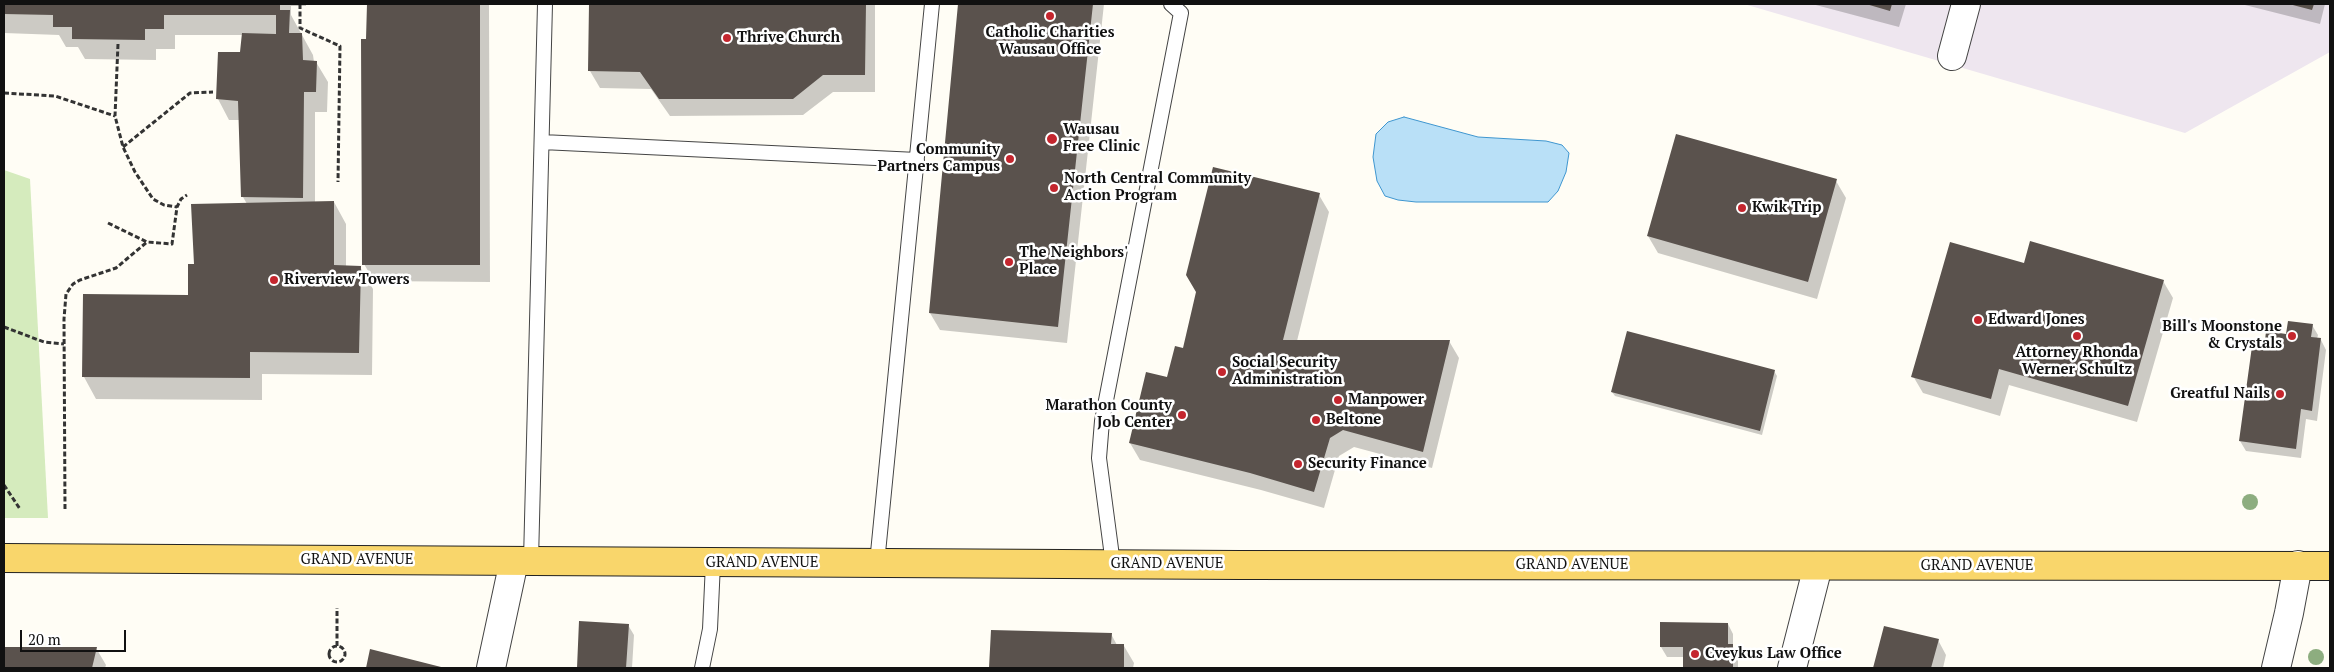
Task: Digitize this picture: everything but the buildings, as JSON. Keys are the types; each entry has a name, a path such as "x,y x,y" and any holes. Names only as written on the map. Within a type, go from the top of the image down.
{"main road":[{"name":"GRAND AVENUE","path":"4,558 522,560 714,563 2330,566"}],"street":[{"path":"1952,56 1966,4"},
{"path":"491,668 522,560"},
{"path":"2276,668 2298,565"},
{"path":"1792,668 1818,566"}],"lane":[{"path":"522,560 542,142 545,4"},
{"path":"877,563 932,4"},
{"path":"1112,564 1099,458 1102,420 1181,13 1171,4"},
{"path":"542,142 917,160"},
{"path":"702,668 710,629 714,563"}],"path":[{"path":"300,4 300,28 340,46 338,182"},
{"path":"118,44 115,116 123,147 135,172 153,199 164,205 176,207"},
{"path":"123,147 190,93 213,92"},
{"path":"4,93 55,96 115,116"},
{"path":"108,223 125,229 147,242 172,244 176,207 181,198 187,195"},
{"path":"65,510 64,344 65,303 69,289 80,280 116,268 147,242"},
{"path":"4,327 44,342 64,344"},
{"path":"4,485 20,509"},
{"path":"337,608 337,646"},
{"path":"337,668 338,662 346,654 344,649 337,646 329,652 332,660 338,662"}],"shaded area":[{"path":"1744,4 2330,4 2330,52 2185,133"}],"green space":[{"path":"4,170 30,179 48,518 4,518"}],"water":[{"path":"1404,117 1478,137 1546,141 1562,145 1569,153 1566,172 1558,191 1548,202 1416,202 1385,196 1377,181 1373,157 1376,134 1388,122"}],"place":[{"name":"Catholic Charities Wausau Office","path":"1050,16"},
{"name":"Thrive Church","path":"727,38"},
{"name":"Wausau Free Clinic","path":"1052,139"},
{"name":"Community Partners Campus","path":"1010,159"},
{"name":"North Central Community Action Program","path":"1054,188"},
{"name":"Kwik Trip","path":"1742,208"},
{"name":"The Neighbors' Place","path":"1009,262"},
{"name":"Riverview Towers","path":"274,280"},
{"name":"Edward Jones","path":"1978,320"},
{"name":"Attorney Rhonda Werner Schultz","path":"2077,336"},
{"name":"Bill's Moonstone & Crystals","path":"2292,336"},
{"name":"Social Security Administration","path":"1222,372"},
{"name":"Greatful Nails","path":"2280,394"},
{"name":"Manpower","path":"1338,400"},
{"name":"Marathon County Job Center","path":"1182,415"},
{"name":"Beltone","path":"1316,420"},
{"name":"Security Finance","path":"1298,464"},
{"name":"Cveykus Law Office","path":"1695,654"}]}
